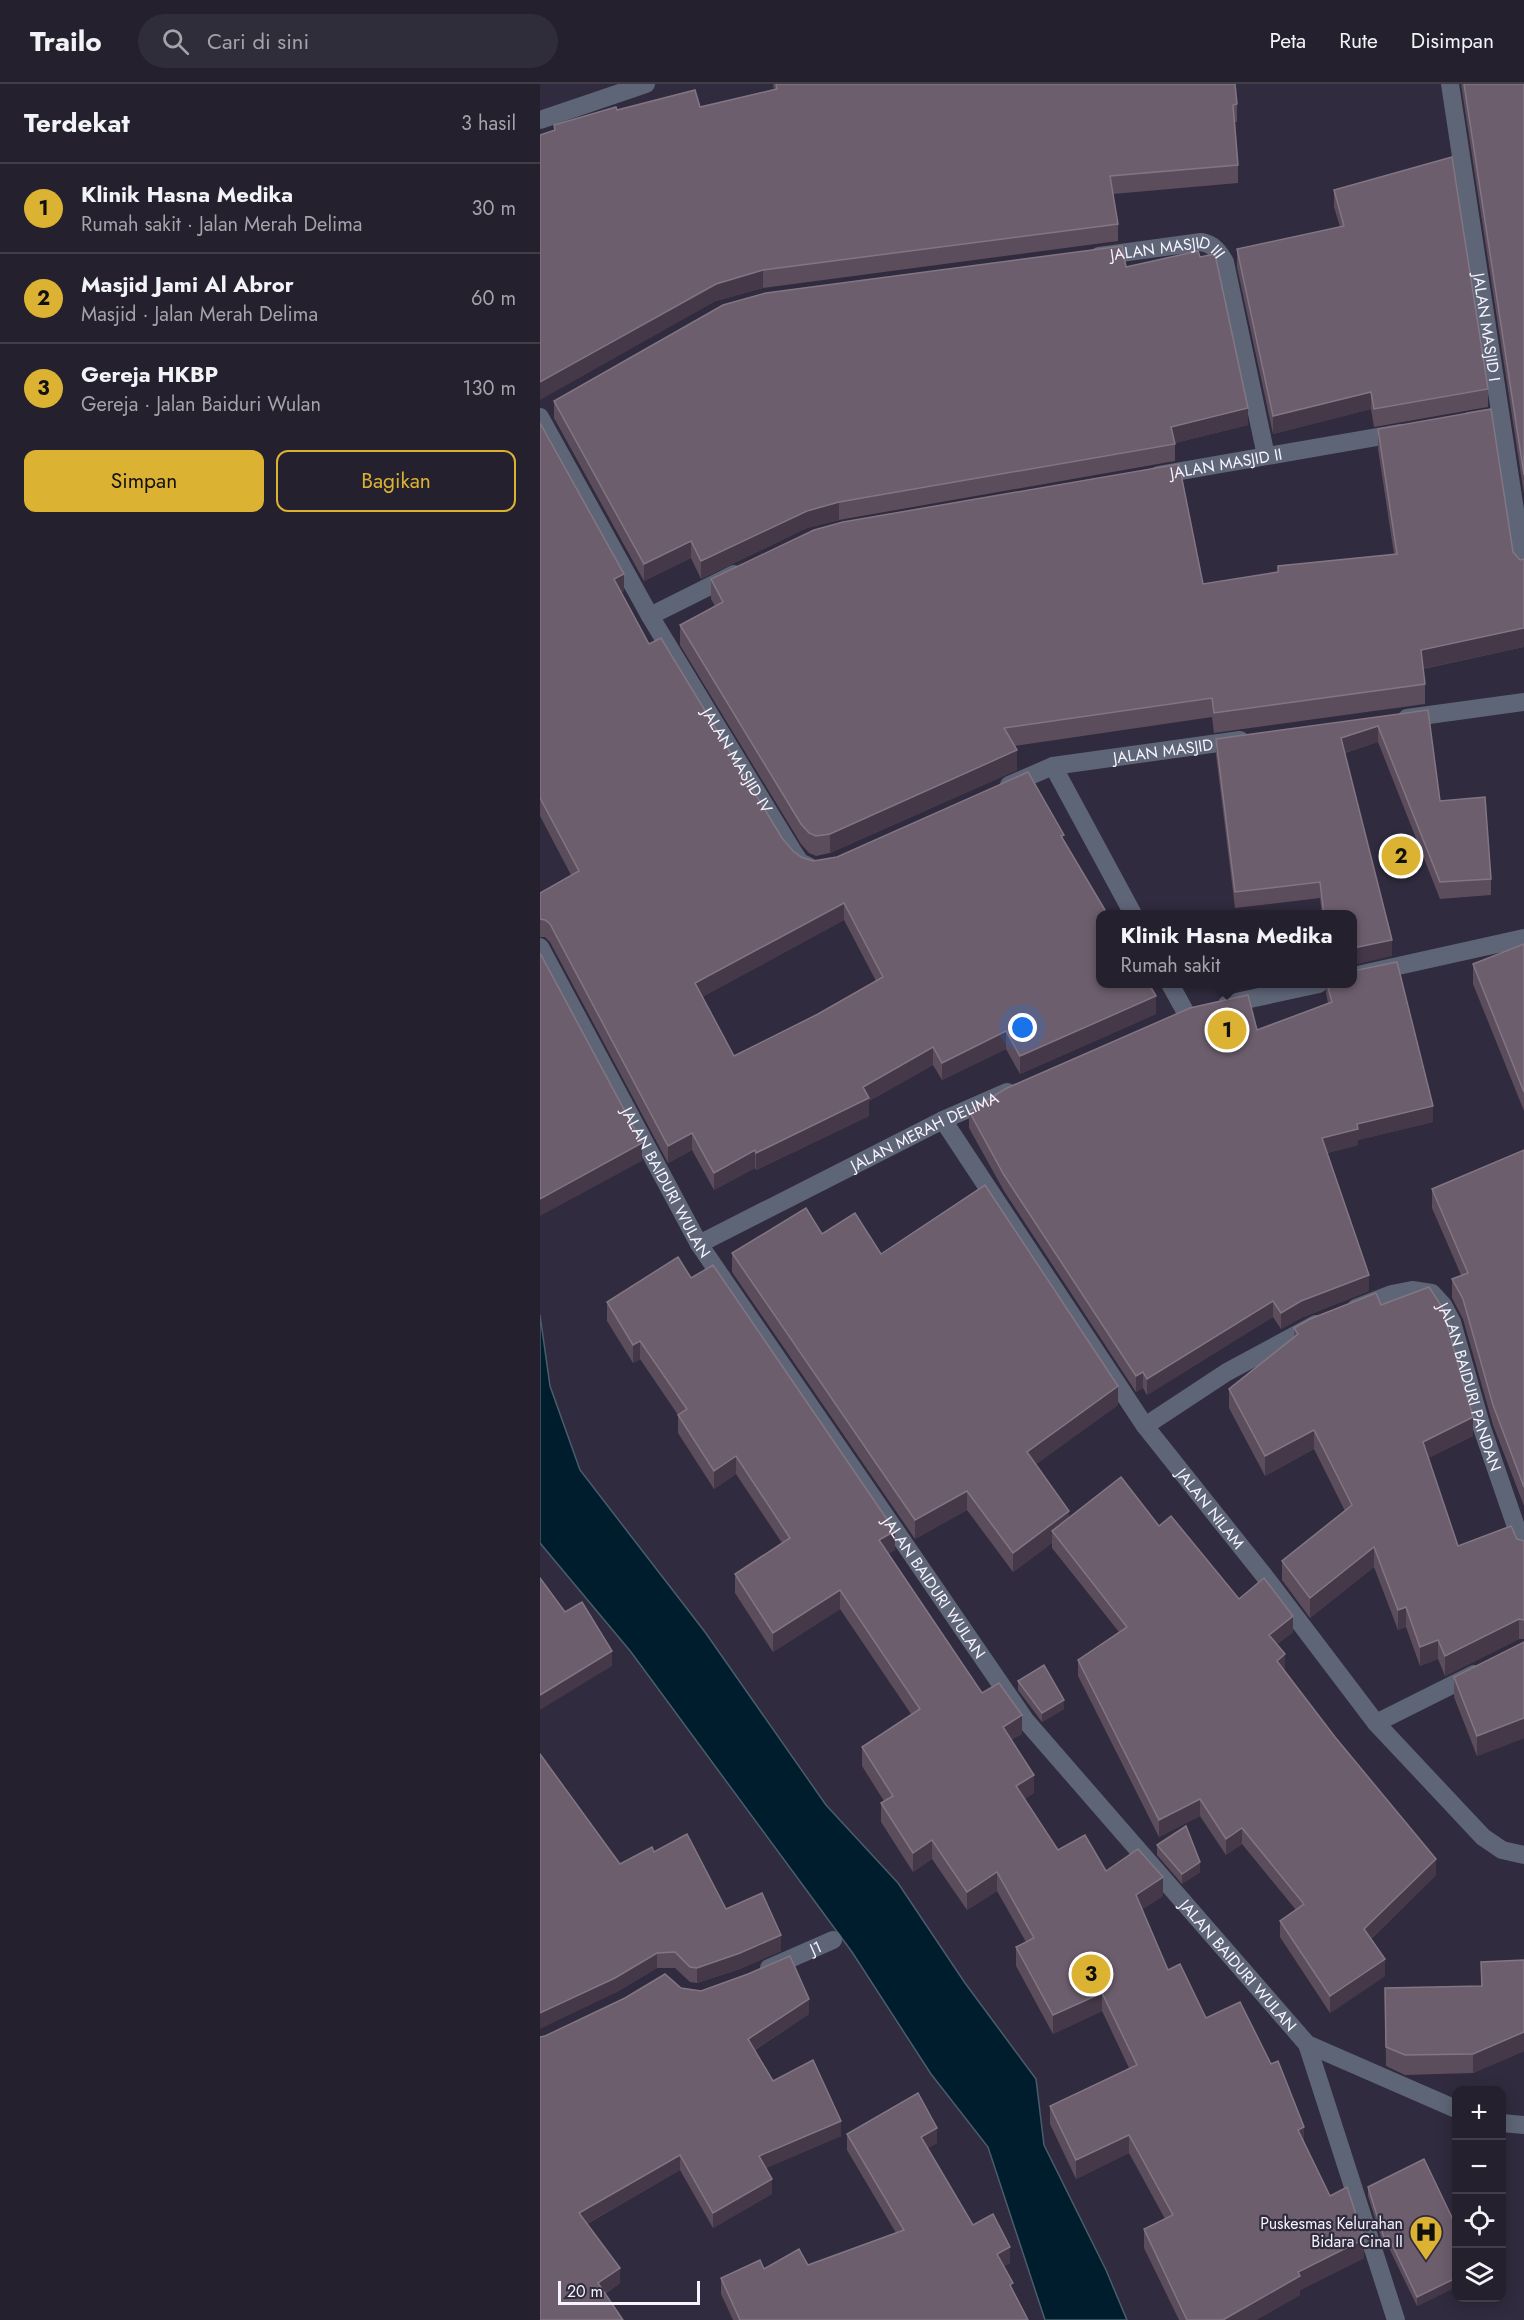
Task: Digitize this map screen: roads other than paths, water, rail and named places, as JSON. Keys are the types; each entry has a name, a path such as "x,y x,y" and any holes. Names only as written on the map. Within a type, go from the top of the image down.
{"street":[{"path":"540,120 646,84"},
{"name":"JALAN MASJID I","path":"1450,84 1524,570"},
{"name":"JALAN MASJID III","path":"1083,258 1201,242 1210,243 1215,248 1225,262 1266,456"},
{"name":"JALAN MASJID IV","path":"543,413 650,616 800,862 811,867 828,866"},
{"path":"1456,423 1500,416"},
{"name":"JALAN MASJID II","path":"1140,478 1413,431"},
{"path":"650,616 748,567"},
{"path":"1394,719 1524,702"},
{"name":"JALAN MASJID","path":"1053,766 1253,738"},
{"path":"998,790 1053,766 1130,910"},
{"path":"1357,975 1524,938"},
{"name":"JALAN BAIDURI WULAN","path":"540,947 699,1244 1026,1721 1307,2044 1452,2107"},
{"path":"1172,988 1186,1013"},
{"path":"1165,1023 1186,1013 1302,988"},
{"name":"JALAN MERAH DELIMA","path":"699,1244 943,1120 1028,1083"},
{"name":"JALAN NILAM","path":"943,1120 1145,1426 1266,1578 1376,1723 1483,1837 1502,1850 1524,1855"},
{"name":"JALAN BAIDURI PANDAN","path":"1145,1426 1227,1372 1305,1328 1392,1294 1412,1290 1432,1293 1443,1305 1452,1322 1482,1428 1524,1550"},
{"path":"1376,1723 1492,1665"},
{"name":"J1","path":"754,1974 833,1940"},
{"path":"1307,2044 1396,2320"},
{"path":"1506,2123 1524,2125"}],"water":[{"path":"540,1315 550,1386 580,1470 705,1632 826,1805 898,1883 965,1983 1036,2079 1044,2145 1106,2270 1127,2320 1045,2320 988,2147 931,2074 852,1952 631,1652 540,1543"}],"place":[{"name":"Masjid Jami Al Abror","path":"1401,856"},
{"name":"Klinik Hasna Medika","path":"1227,1030"},
{"name":"Gereja HKBP","path":"1091,1974"},
{"name":"Puskesmas Kelurahan Bidara Cina II","path":"1426,2261"}]}
